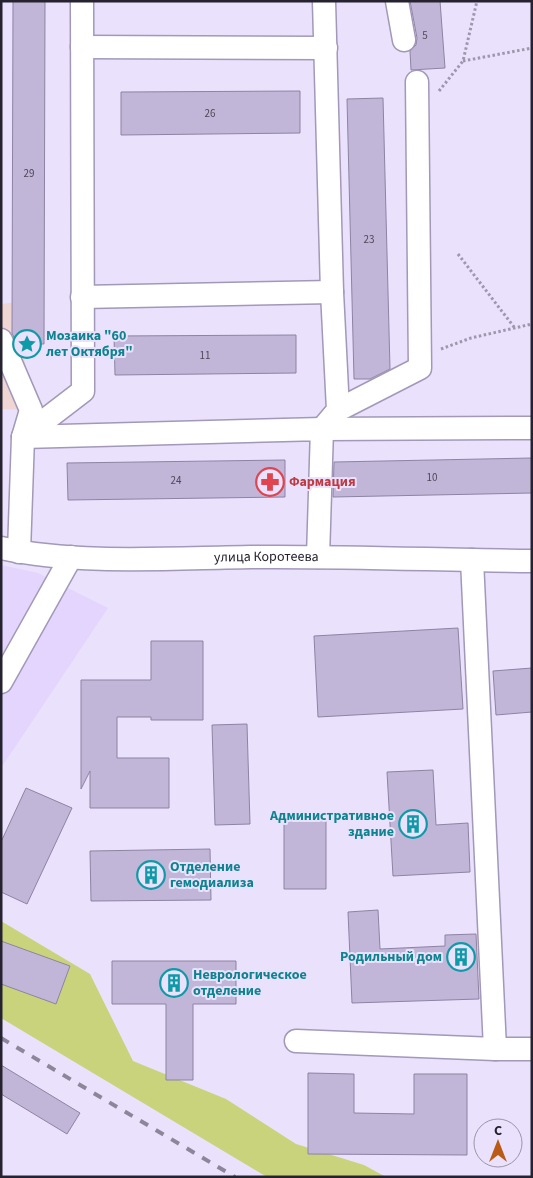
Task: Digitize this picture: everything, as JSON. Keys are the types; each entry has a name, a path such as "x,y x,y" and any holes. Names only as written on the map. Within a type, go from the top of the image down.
{"street":[{"path":"23,437 83,391 82,1"},
{"path":"324,1 332,292 338,410"},
{"path":"397,1 404,40"},
{"path":"82,47 326,48"},
{"path":"318,557 322,429 338,410 420,368 417,82"},
{"path":"82,297 332,292"},
{"path":"1,340 31,410 23,437 10,550"},
{"path":"23,437 322,429 532,428"},
{"name":"улица Коротеева","path":"10,550 71,557 120,558 318,557 532,560"},
{"path":"1,682 71,557"},
{"path":"472,560 496,1049"},
{"path":"296,1041 532,1049"}],"path":[{"path":"417,119 463,61 477,1"},
{"path":"463,61 532,48"},
{"path":"458,254 514,327"},
{"path":"420,357 471,338 532,324"}],"shaded area":[{"path":"17,302 31,410 1,409 1,304"},
{"path":"1,565 38,573 108,608 1,768"}],"green space":[{"path":"1,921 90,974 133,1061 226,1099 296,1144 364,1165 386,1177 267,1177 1,1018"}],"building":[{"path":"13,1 45,1 44,344 17,344 12,333"},
{"path":"410,1 440,1 445,68 411,70 410,51 416,45 417,38"},
{"path":"300,91 300,133 121,135 121,92"},
{"path":"383,98 390,369 370,379 354,379 347,99"},
{"path":"296,335 296,373 115,375 114,336"},
{"path":"532,458 532,493 333,497 334,462"},
{"path":"285,460 285,497 68,500 67,463"},
{"path":"458,628 463,709 318,717 314,636"},
{"path":"151,641 203,641 203,720 151,720 151,717 117,717 117,758 169,758 169,808 90,808 90,771 81,789 81,680 151,680"},
{"path":"532,668 532,712 496,715 493,671"},
{"path":"247,724 250,824 215,825 212,725"},
{"name":"Административное здание","path":"433,770 436,825 468,823 470,872 393,876 387,772"},
{"path":"26,788 72,808 27,904 1,892 1,842"},
{"path":"284,820 326,820 326,889 284,889"},
{"name":"Отделение гемодиализа","path":"210,849 211,900 91,901 90,851"},
{"name":"Родильный дом","path":"378,910 380,949 445,946 445,935 476,934 479,999 352,1003 348,912"},
{"path":"1,941 70,966 56,1004 1,984"},
{"name":"Неврологическое отделение","path":"112,961 236,961 236,1004 193,1004 193,1080 166,1080 166,1004 112,1004"},
{"path":"1,1065 80,1113 67,1134 1,1094"},
{"path":"308,1073 354,1074 354,1113 414,1114 414,1074 467,1074 467,1155 308,1154"}],"railway":[{"path":"1,1038 235,1177"}],"place":[{"name":"Мозаика \"60 лет Октября\"","path":"27,344"},
{"name":"Фармация","path":"270,482"},
{"name":"Административное здание","path":"413,824"},
{"name":"Отделение гемодиализа","path":"151,875"},
{"name":"Родильный дом","path":"461,957"},
{"name":"Неврологическое отделение","path":"174,983"}]}
